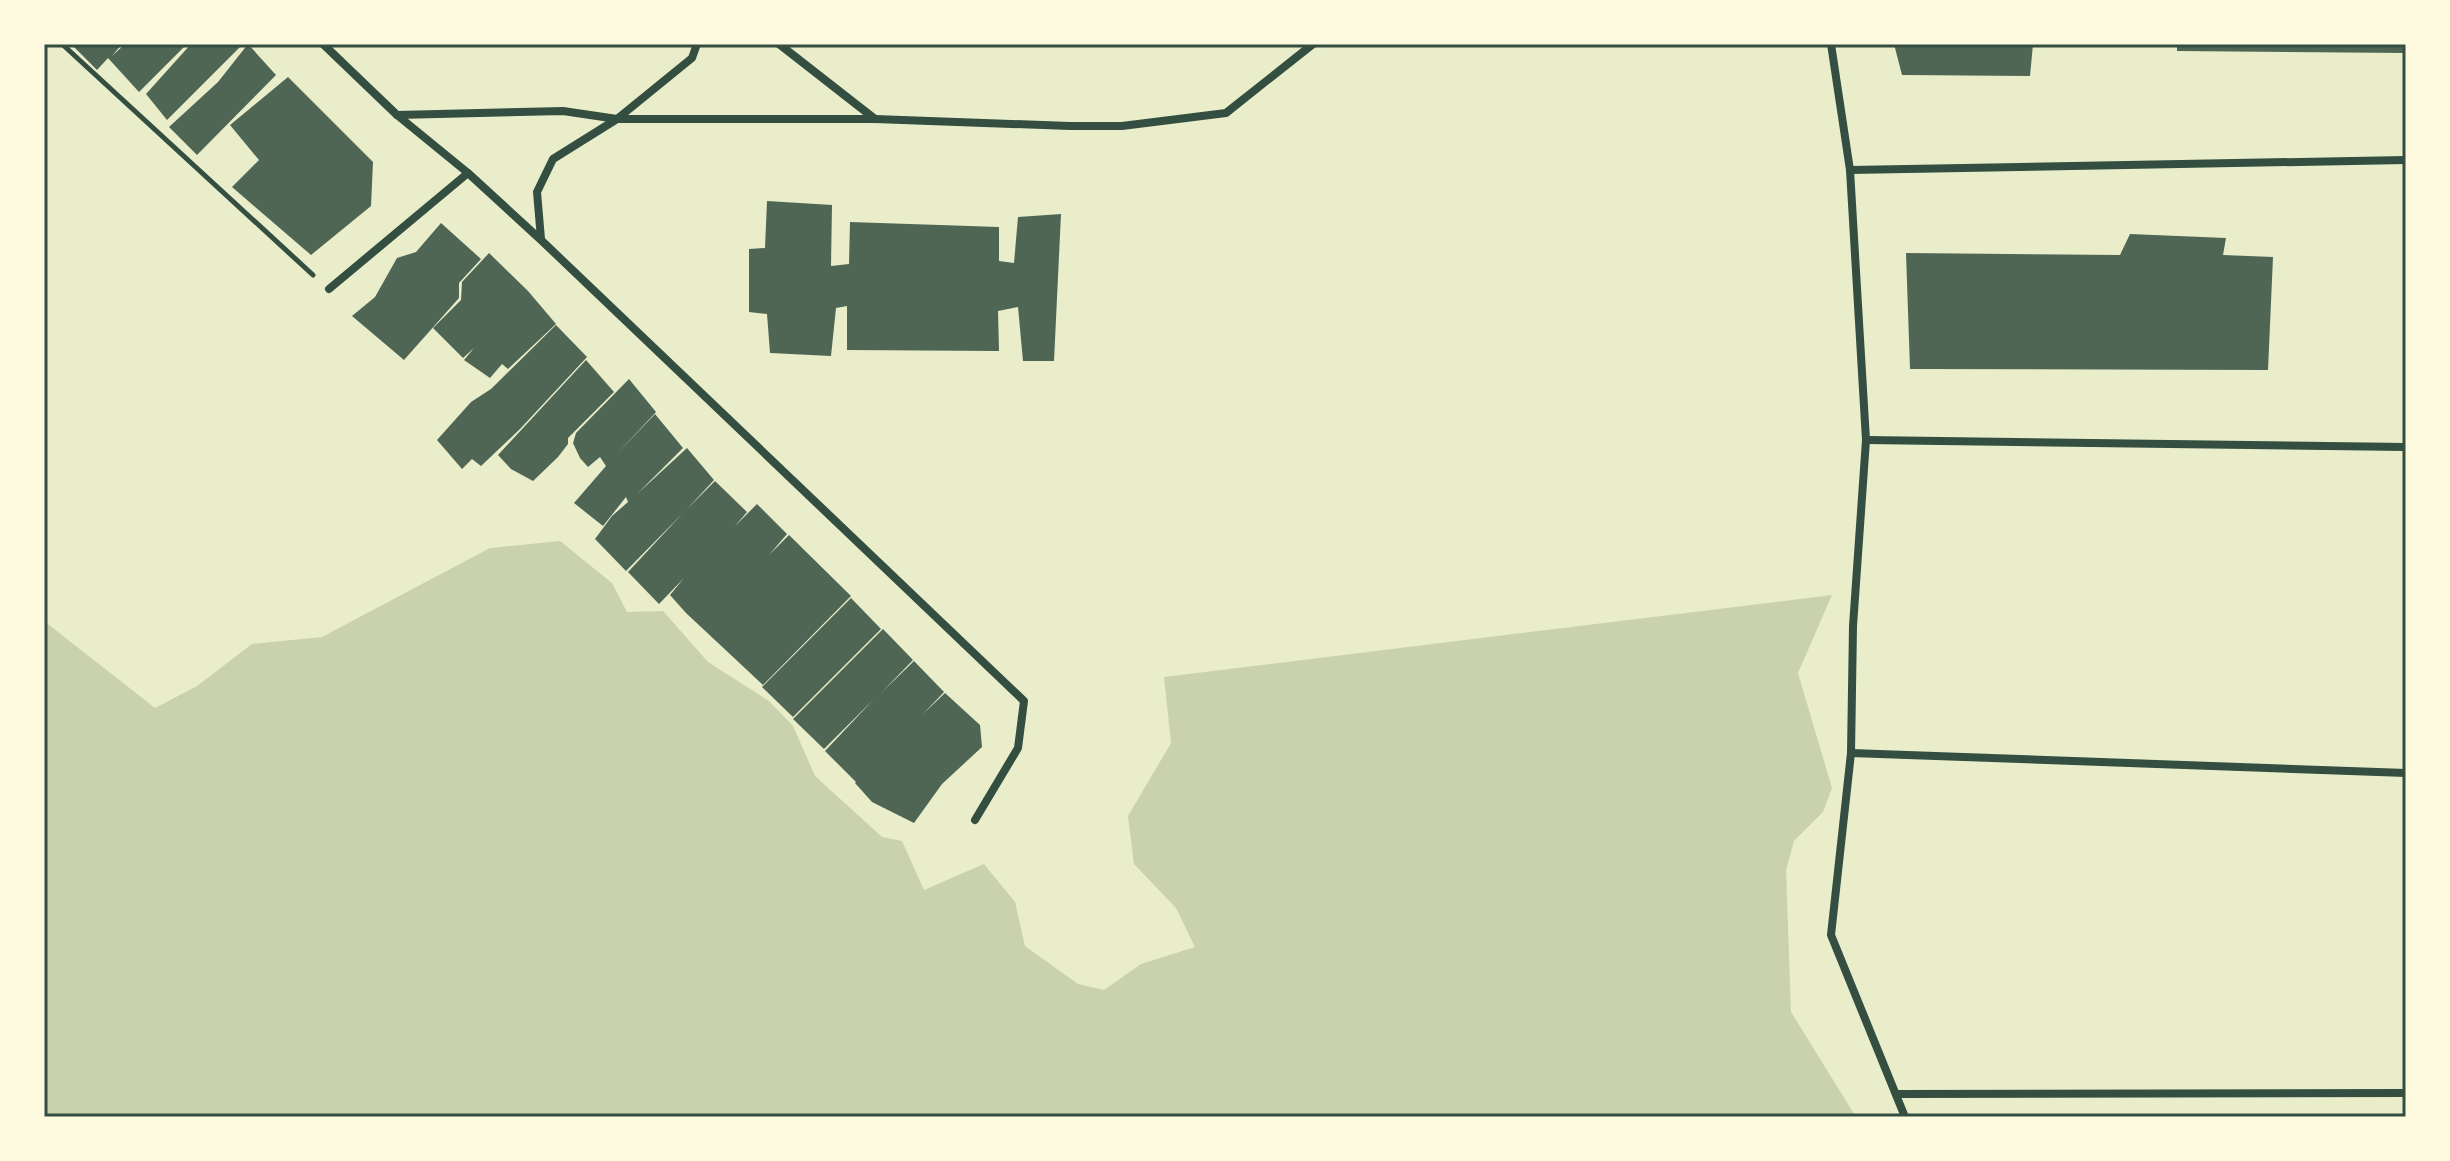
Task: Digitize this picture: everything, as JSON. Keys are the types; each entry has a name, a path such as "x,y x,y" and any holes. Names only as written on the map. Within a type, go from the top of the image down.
{"street":[{"path":"323,44 397,115 468,173 541,240 1024,701 1018,748 975,820"},
{"path":"541,240 537,192 553,159 617,119 692,58 697,44"},
{"path":"779,44 875,119"},
{"path":"397,115 563,111 617,119 875,119 1122,126 1226,113 1313,44"},
{"path":"1831,44 1850,170 1866,440 1853,626 1851,753 1831,935 1905,1117"},
{"path":"1850,170 2406,160"},
{"path":"329,289 468,173"},
{"path":"1866,440 2406,447"},
{"path":"1851,753 2406,773"},
{"path":"1897,1094 2406,1093"}],"path":[{"path":"62,44 329,289"}],"green space":[{"path":"560,541 612,583 627,612 663,611 708,662 769,701 793,726 815,776 882,837 902,841 924,890 984,864 1015,902 1025,946 1078,984 1104,990 1141,964 1195,947 1176,908 1134,864 1128,816 1171,743 1164,677 1832,595 1798,673 1832,788 1823,812 1794,841 1786,870 1791,1012 1856,1117 44,1117 44,621 155,708 197,686 252,644 322,637 490,548"}],"building":[{"path":"71,44 122,44 112,56 125,44 187,44 139,92 108,58 97,70"},
{"path":"191,44 243,44 167,120 146,94"},
{"path":"248,44 276,75 197,155 169,127 218,82"},
{"path":"1894,44 2033,44 2030,76 1902,75"},
{"path":"2177,44 2406,44 2406,53 2177,51"},
{"path":"288,77 373,162 371,206 311,255 232,187 259,160 230,125"},
{"path":"767,201 832,205 831,266 849,264 850,222 999,227 999,261 1014,263 1018,217 1061,214 1054,361 1023,361 1018,307 998,311 999,351 847,350 847,306 836,308 831,356 770,353 767,314 749,312 749,249 765,248"},
{"path":"441,223 481,259 459,283 459,298 404,360 352,316 375,297 397,258 416,252"},
{"path":"2130,234 2226,238 2223,255 2273,257 2268,370 1910,369 1906,253 2120,255"},
{"path":"489,253 556,324 508,369 502,364 490,378 464,360 474,348 463,358 433,328 461,300 462,282"},
{"path":"556,325 587,357 481,466 472,459 462,469 437,440 471,402 491,389"},
{"path":"586,360 614,392 568,438 568,444 558,457 533,481 511,469 498,455"},
{"path":"629,379 656,412 616,455 655,414 683,448 637,494 687,448 714,480 687,509 715,481 747,512 735,526 757,504 787,534 769,555 789,535 851,596 763,685 670,595 684,578 659,604 628,572 683,513 626,571 595,539 612,516 628,502 626,497 603,526 574,503 606,466 600,457 588,467 573,443 576,433"},
{"path":"851,598 881,629 793,717 762,687"},
{"path":"883,629 913,660 881,693 914,661 944,692 923,714 945,693 980,725 982,747 942,784 914,823 872,802 825,751 874,699 824,749 793,719"}]}
